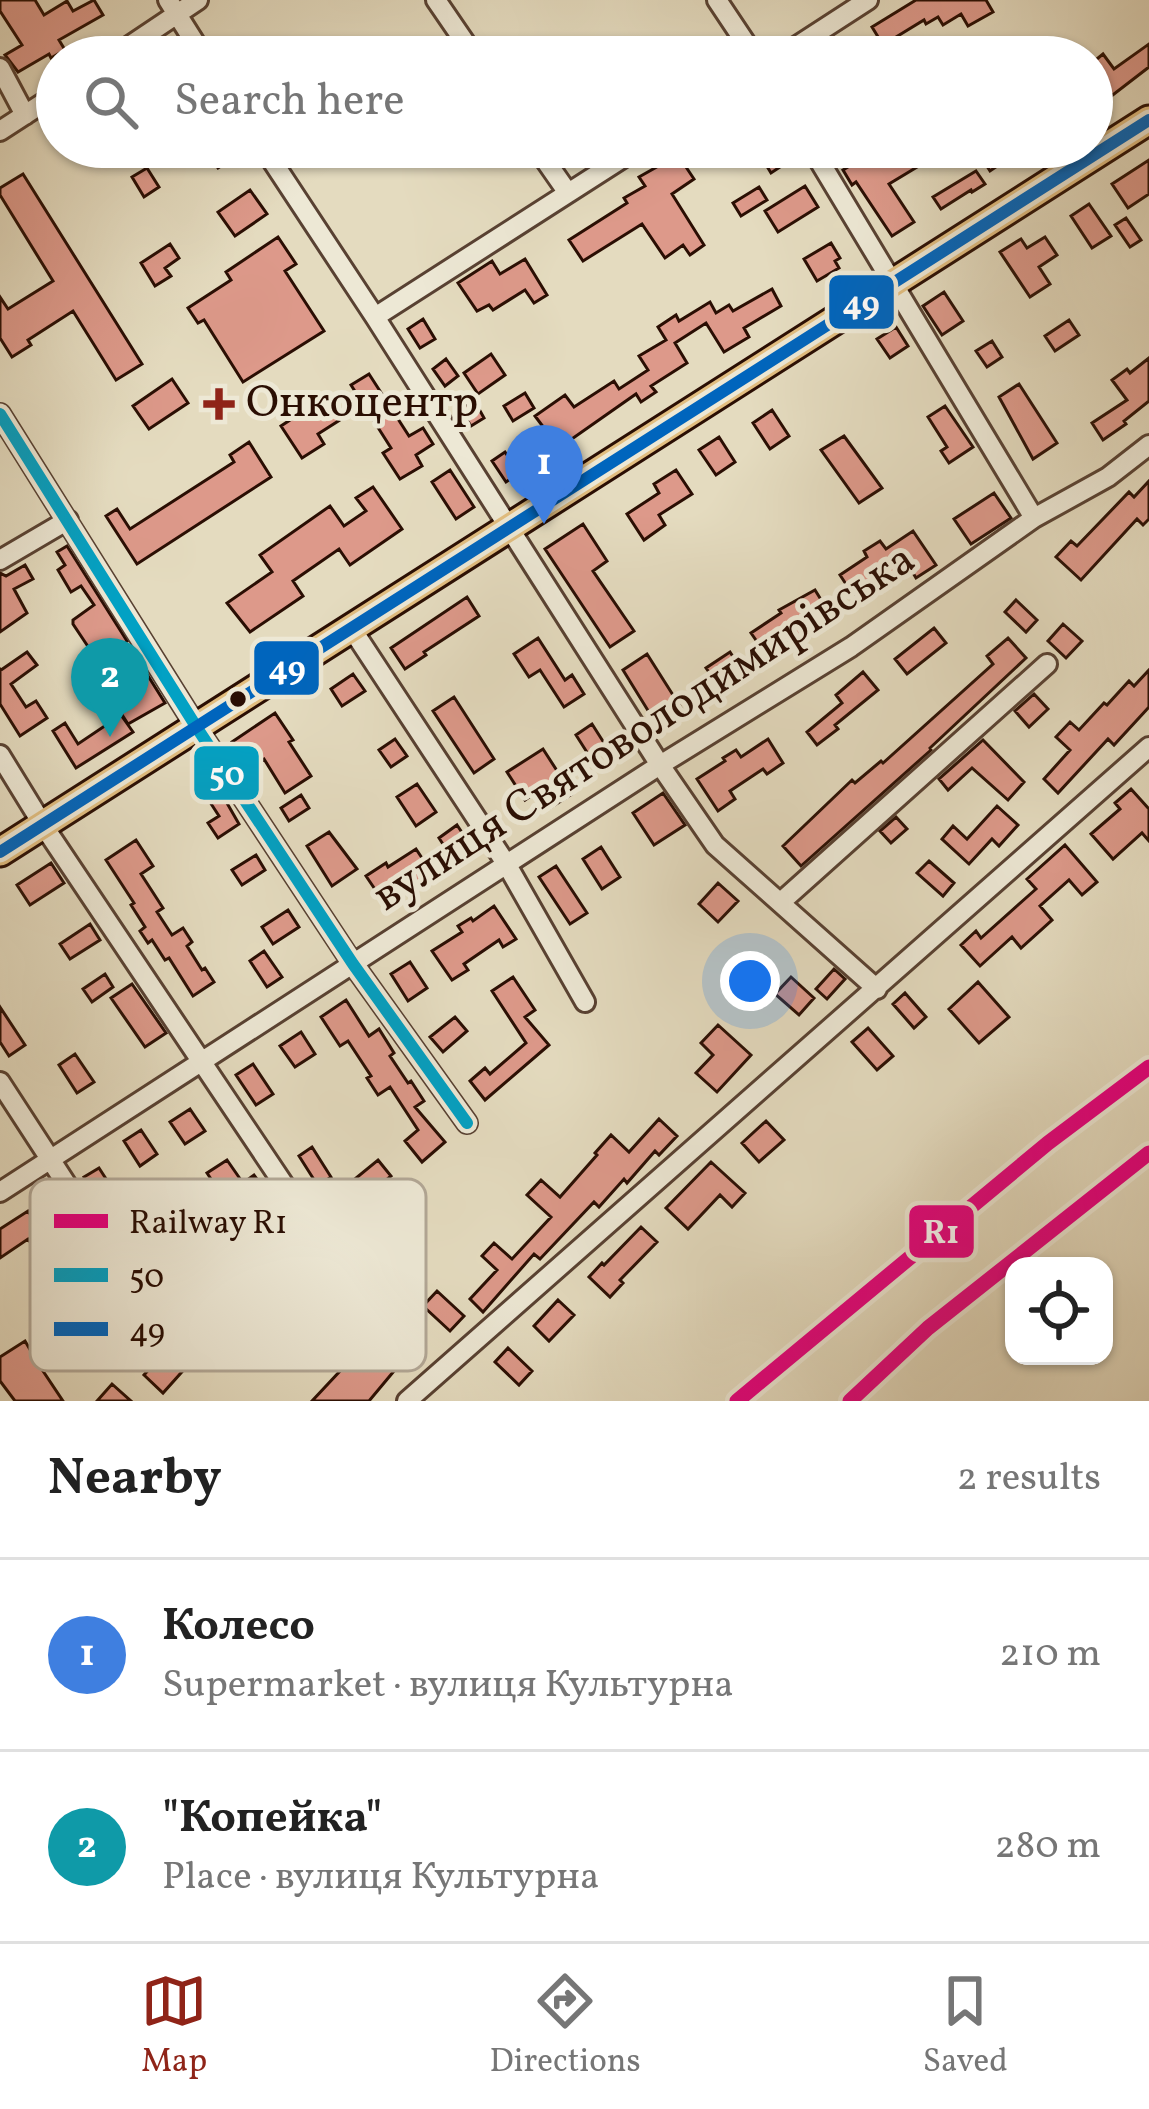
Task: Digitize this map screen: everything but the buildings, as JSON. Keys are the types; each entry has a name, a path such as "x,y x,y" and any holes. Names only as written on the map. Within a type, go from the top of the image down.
{"main road":[{"path":"1113,143 1149,120"},
{"path":"0,852 1073,168"}],"street":[{"path":"138,36 172,8 198,0"},
{"path":"436,0 461,36"},
{"path":"717,0 741,36"},
{"path":"812,36 868,0"},
{"path":"172,8 190,36"},
{"path":"0,68 26,115"},
{"path":"0,131 36,108"},
{"path":"277,168 715,845 877,989"},
{"path":"551,168 568,193"},
{"path":"375,317 607,168"},
{"path":"824,168 1034,518"},
{"path":"0,414 196,728 466,1123"},
{"name":"вулиця Святоволодимирівська","path":"0,1192 660,765 851,647 1034,518 1108,477 1149,445"},
{"path":"0,560 68,520"},
{"path":"350,626 507,865 585,1002"},
{"path":"781,902 1047,664"},
{"path":"407,1401 1149,747"},
{"path":"0,755 279,1179"},
{"path":"0,1082 63,1179"}],"rail line":[{"name":"R1","path":"737,1401 1048,1143 1149,1067"},
{"name":"R1","path":"850,1401 928,1328 1149,1153"}],"transit line":[{"name":"49","path":"1113,143 1149,120"},
{"name":"49","path":"0,852 1073,168"},
{"name":"50","path":"0,414 197,728 353,964 467,1123"}],"place":[{"name":"Онкоцентр","path":"219,404"},
{"name":"Колесо","path":"544,524"},
{"name":"\"Копейка\"","path":"110,737"}]}
